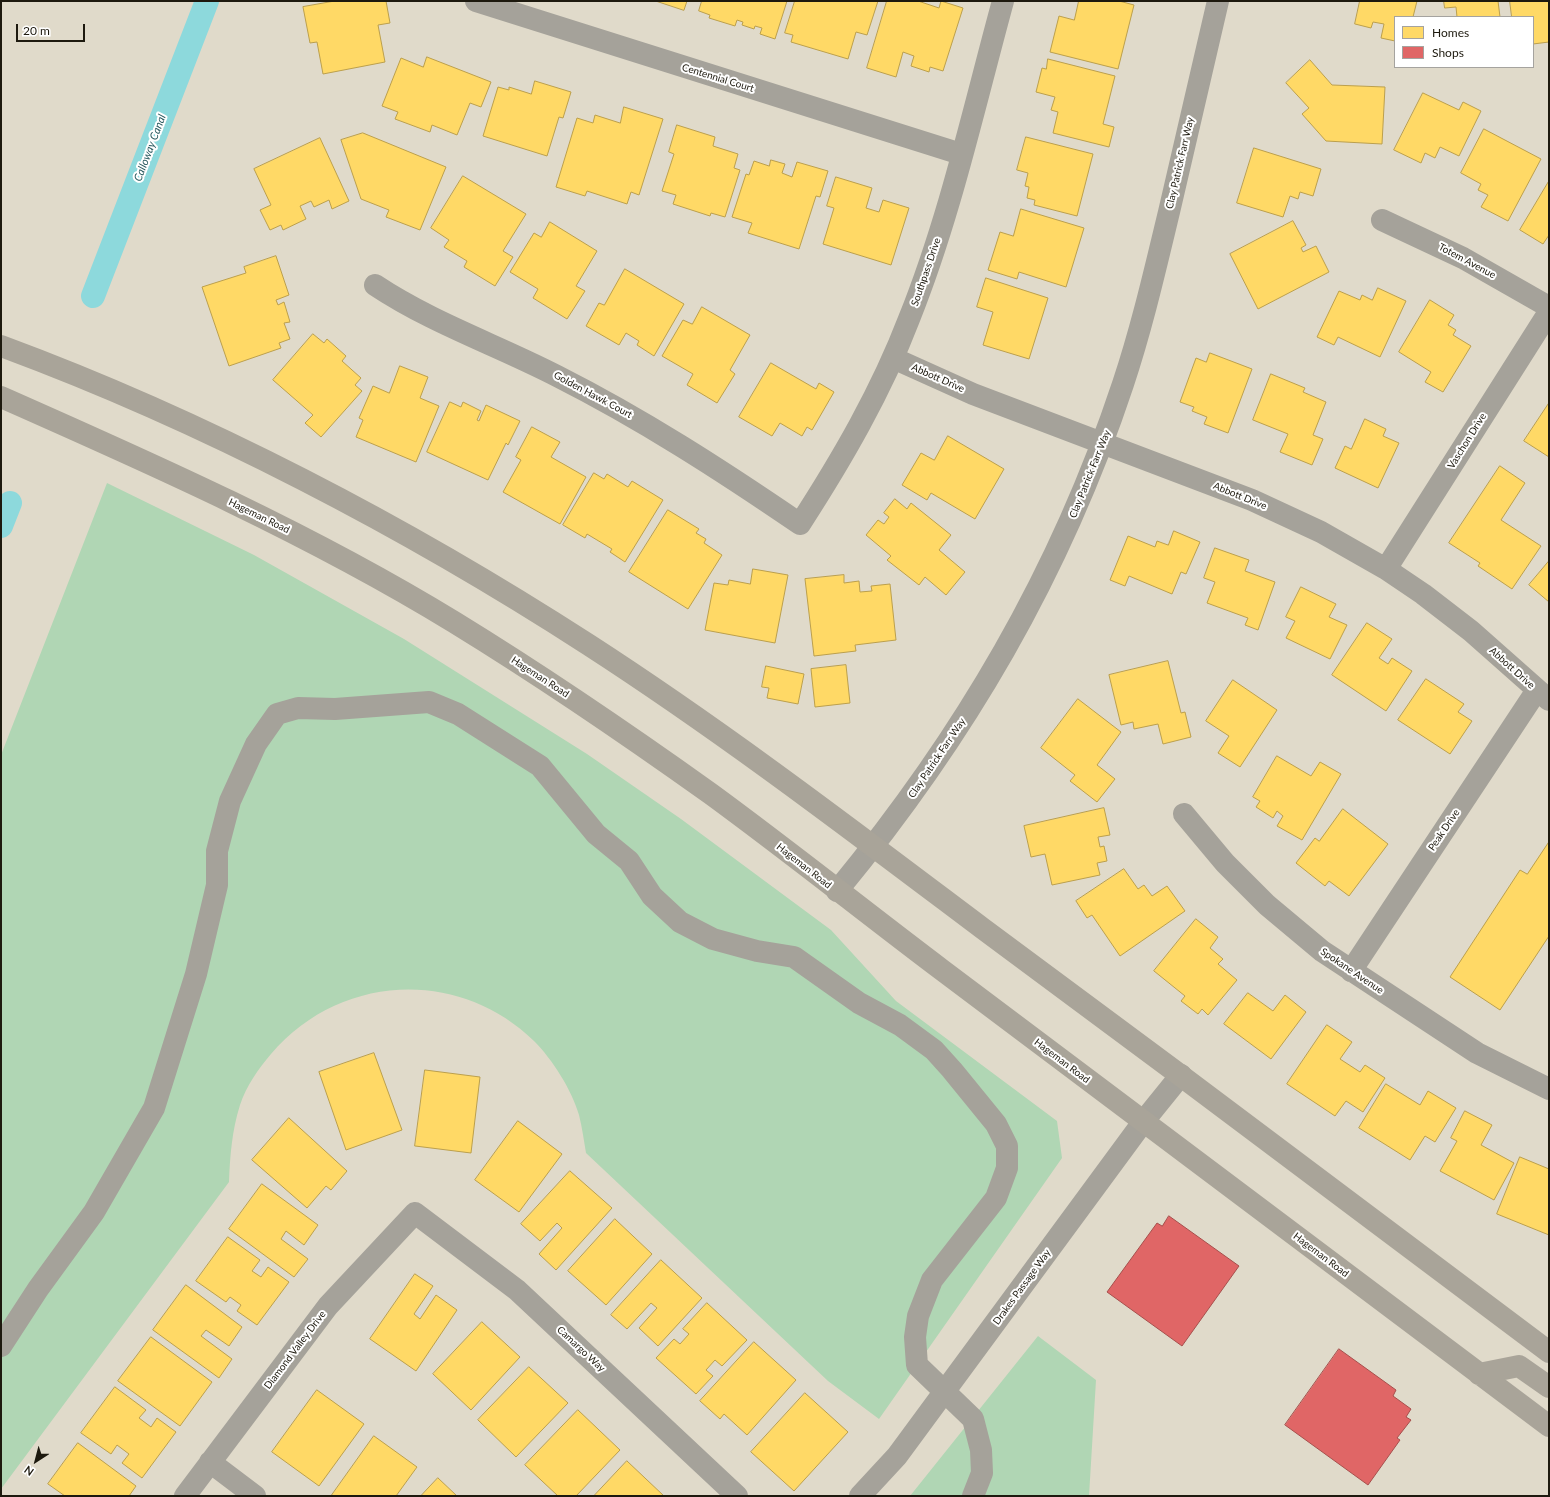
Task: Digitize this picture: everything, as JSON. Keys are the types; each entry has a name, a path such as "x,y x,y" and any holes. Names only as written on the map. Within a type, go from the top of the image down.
{"main road":[{"path":"1,346 137,402 250,454 354,507 484,580 590,646 735,744 1181,1075 1549,1352"},
{"name":"Hageman Road","path":"1,397 188,482 288,530 369,573 451,621 550,683 713,796 1143,1122 1549,1426"},
{"path":"1479,1374 1519,1366 1549,1387"}],"street":[{"name":"Centennial Court","path":"476,1 961,154"},
{"name":"Southpass Drive","path":"800,524 823,489 859,426 893,358 934,250 1002,1"},
{"name":"Clay Patrick Farr Way","path":"837,891 874,847 954,735 998,663 1032,603 1065,532 1103,443 1146,308 1218,1"},
{"name":"Totem Avenue","path":"1382,220 1463,258 1549,307"},
{"name":"Golden Hawk Court","path":"376,285 403,304 524,359 602,398 677,443 800,524"},
{"name":"Vaschon Drive","path":"1386,569 1549,312"},
{"name":"Abbott Drive","path":"893,358 973,394 1252,500 1321,532 1386,569 1423,594 1471,631 1543,695"},
{"name":"Peak Drive","path":"1351,971 1543,695"},
{"path":"1,1346 38,1289 94,1212 154,1108 196,974 217,885 217,851 230,801 260,738 277,714 298,708 335,709 429,702 458,714 540,766 596,834 629,860 652,896 680,922 713,939 757,951 794,957 859,1003 900,1025 934,1050 996,1124 1007,1146 1007,1168 996,1198 932,1280 918,1316 915,1337 917,1365 973,1419 981,1450 982,1473 973,1496"},
{"name":"Spokane Avenue","path":"1184,814 1225,863 1267,905 1322,951 1477,1053 1549,1089"},
{"name":"Drakes Passage Way","path":"860,1496 897,1456 1143,1122 1181,1075"},
{"name":"Diamond Valley Drive","path":"185,1496 328,1306 415,1213"},
{"name":"Camargo Way","path":"415,1213 517,1290 737,1496"},
{"path":"210,1462 255,1496"}],"green space":[{"path":"107,483 254,555 404,639 587,754 681,819 831,930 896,1001 1057,1121 1062,1158 879,1419 828,1381 586,1153 579,1115 572,1095 561,1075 534,1041 504,1017 470,1001 435,992 400,990 364,995 330,1008 299,1027 266,1059 249,1084 240,1105 232,1143 229,1182 1,1489 1,755"},
{"path":"1038,1336 1096,1380 1089,1496 910,1496"}],"building: Homes":[{"path":"335,1 386,1 390,23 378,25 385,62 323,74 317,42 310,43 303,7"},
{"path":"656,1 687,1 684,10"},
{"path":"702,1 787,1 775,39 760,34 762,28 755,26 754,29 742,25 743,22 737,20 735,26 709,18 710,15 699,11"},
{"path":"795,1 878,1 867,35 856,32 848,59 791,42 793,35 785,33"},
{"path":"887,1 918,1 939,8 941,1 963,8 943,71 930,67 929,72 911,66 914,56 903,52 896,77 867,68"},
{"path":"1079,1 1119,1 1134,5 1118,69 1050,52 1059,16 1074,20"},
{"path":"1360,1 1417,1 1413,16 1394,16 1394,41 1381,38 1384,24 1373,22 1371,28 1355,24"},
{"path":"1444,1 1498,1 1500,16 1457,16 1456,7 1445,8"},
{"path":"1510,1 1549,1 1549,42 1534,44 1534,16 1512,16"},
{"path":"427,57 491,82 481,107 470,103 457,135 432,125 430,132 395,119 398,112 382,106 401,58 423,67"},
{"path":"1048,59 1115,76 1103,124 1114,127 1109,147 1053,133 1058,112 1051,110 1055,97 1036,92 1042,68 1046,69"},
{"path":"1310,60 1332,85 1385,87 1382,144 1326,141 1302,114 1309,108 1286,83"},
{"path":"535,81 571,92 563,118 559,117 547,156 483,136 498,87 509,90 509,87 531,94"},
{"path":"1423,93 1459,110 1463,102 1481,111 1459,156 1440,147 1435,158 1425,153 1421,163 1394,150"},
{"path":"624,107 663,119 639,195 631,192 627,204 587,191 585,196 556,187 577,118 593,123 595,115 620,123"},
{"path":"677,125 715,137 713,146 738,154 734,168 740,170 725,217 711,213 710,216 673,204 676,195 662,191 674,154 669,152"},
{"path":"1484,129 1541,159 1508,221 1481,207 1488,195 1478,190 1481,184 1461,173"},
{"path":"363,133 446,167 420,230 386,217 389,210 361,199 341,140"},
{"path":"1026,137 1093,154 1077,216 1034,205 1035,200 1027,198 1029,187 1025,186 1028,173 1017,170"},
{"path":"320,138 349,201 332,209 329,200 314,207 311,201 300,206 306,219 283,230 281,225 270,230 260,210 271,205 254,169"},
{"path":"1254,148 1321,169 1313,196 1300,192 1298,199 1290,196 1283,217 1237,203"},
{"path":"771,160 785,164 782,173 792,177 797,162 828,171 820,197 816,196 799,249 748,233 752,223 732,217 746,174 749,175 754,161 769,166"},
{"path":"463,176 526,214 503,251 513,257 495,286 464,267 467,261 444,247 449,240 431,228"},
{"path":"836,177 872,188 866,208 879,212 883,200 909,208 891,265 823,244 834,208 827,206"},
{"path":"1549,181 1549,235 1543,244 1520,230"},
{"path":"1021,209 1084,228 1066,287 1019,272 1017,279 988,270 1000,232 1013,236"},
{"path":"1293,221 1306,245 1301,248 1303,252 1316,246 1329,272 1258,309 1230,254"},
{"path":"550,222 597,251 576,286 585,291 567,319 533,298 538,289 510,272 534,233 541,237"},
{"path":"276,256 289,295 276,300 278,305 284,302 290,322 284,323 290,339 279,343 281,348 229,366 202,287 246,273 244,267"},
{"path":"625,269 684,304 654,356 637,345 639,341 626,333 619,345 586,326 599,303 604,305"},
{"path":"986,278 1048,298 1029,359 983,345 993,312 977,307"},
{"path":"1378,288 1406,301 1380,357 1338,337 1334,345 1317,337 1339,291 1360,300 1362,295 1372,300"},
{"path":"1430,300 1454,315 1448,325 1456,330 1453,335 1471,346 1443,392 1425,382 1431,372 1399,352"},
{"path":"702,307 750,335 730,370 735,374 717,403 687,385 693,374 662,356 683,320 692,324"},
{"path":"313,334 324,343 327,339 346,356 342,361 361,378 355,385 362,391 321,437 305,423 313,415 273,380"},
{"path":"1210,353 1252,369 1228,433 1204,424 1207,417 1192,411 1194,407 1180,402 1196,358 1206,362"},
{"path":"771,363 816,389 819,383 834,392 812,430 807,427 802,436 780,423 772,436 739,417"},
{"path":"400,366 428,377 420,398 439,406 416,462 356,437 363,420 359,418 373,386 389,393"},
{"path":"1271,374 1305,388 1303,392 1326,402 1313,435 1323,439 1312,465 1280,452 1288,434 1253,420"},
{"path":"450,402 461,407 463,402 481,411 477,420 479,421 486,405 520,421 508,445 506,443 488,480 427,452"},
{"path":"1549,403 1549,457 1524,441"},
{"path":"1365,419 1386,429 1383,436 1399,443 1378,488 1335,468 1345,446 1351,449"},
{"path":"532,427 560,442 551,457 586,477 560,524 503,492 521,460 516,457"},
{"path":"948,436 1004,469 975,519 931,493 927,500 902,485 921,453 934,460"},
{"path":"1500,466 1525,483 1501,520 1541,546 1512,589 1478,566 1480,563 1449,543"},
{"path":"594,473 604,479 607,474 628,487 632,481 663,500 625,562 610,552 612,549 587,534 585,538 563,525"},
{"path":"895,499 907,509 911,503 951,535 939,550 965,572 946,595 925,577 919,585 887,560 891,556 866,535 878,520 884,524 889,517 884,513"},
{"path":"668,510 699,529 696,533 706,539 704,543 722,555 688,609 629,572"},
{"path":"1174,531 1200,542 1186,574 1181,572 1172,594 1129,576 1125,586 1110,580 1128,536 1155,547 1157,541 1168,545"},
{"path":"1215,548 1249,560 1245,571 1275,582 1258,630 1245,625 1248,618 1207,603 1215,582 1204,578"},
{"path":"1549,561 1549,602 1529,585"},
{"path":"753,569 788,575 775,643 705,630 714,583 728,585 729,580 750,584"},
{"path":"844,575 844,583 859,581 860,592 872,591 871,586 890,584 896,640 855,645 856,651 814,656 805,579"},
{"path":"1301,587 1336,604 1329,617 1347,625 1330,659 1286,638 1295,621 1286,617"},
{"path":"1367,623 1392,639 1379,658 1388,664 1392,658 1412,671 1386,711 1332,675"},
{"path":"1168,661 1181,713 1185,712 1191,737 1163,744 1158,724 1134,729 1133,722 1121,725 1109,675"},
{"path":"846,665 850,703 815,707 811,669"},
{"path":"766,666 804,674 798,704 767,698 769,688 762,687"},
{"path":"1426,679 1464,704 1458,712 1472,721 1450,754 1398,720"},
{"path":"1233,680 1277,710 1240,767 1218,753 1229,736 1206,721"},
{"path":"1078,699 1121,732 1097,765 1115,779 1097,802 1070,781 1075,775 1041,748"},
{"path":"1277,756 1311,776 1320,762 1341,774 1302,840 1277,826 1283,816 1277,811 1273,818 1256,807 1260,801 1253,797"},
{"path":"1104,808 1110,835 1098,837 1100,847 1104,846 1107,861 1097,863 1100,875 1052,885 1045,854 1031,857 1024,826"},
{"path":"1343,809 1388,844 1349,896 1329,881 1325,886 1296,863 1315,838 1319,841"},
{"path":"1549,842 1549,936 1500,1010 1450,977 1520,870 1527,874"},
{"path":"1124,869 1138,889 1144,885 1152,896 1167,886 1185,911 1120,956 1092,915 1087,918 1076,901"},
{"path":"1196,919 1218,937 1210,948 1223,959 1218,964 1237,980 1208,1015 1202,1009 1198,1014 1181,1001 1185,996 1154,971"},
{"path":"1248,993 1273,1011 1285,995 1306,1012 1271,1059 1224,1024"},
{"path":"1327,1025 1352,1042 1340,1059 1360,1072 1365,1065 1385,1078 1363,1112 1346,1101 1335,1116 1287,1084"},
{"path":"374,1053 402,1130 346,1150 319,1072"},
{"path":"425,1070 480,1077 471,1153 415,1146"},
{"path":"1386,1084 1420,1105 1428,1091 1456,1108 1435,1142 1425,1136 1410,1160 1359,1128"},
{"path":"1465,1111 1492,1125 1481,1145 1514,1163 1494,1200 1440,1171 1457,1141 1451,1138"},
{"path":"289,1118 347,1171 331,1190 326,1186 307,1208 252,1160"},
{"path":"518,1121 562,1154 519,1212 475,1180"},
{"path":"1520,1157 1549,1169 1549,1235 1497,1214"},
{"path":"570,1171 612,1208 556,1270 539,1254 562,1228 557,1223 540,1241 521,1224"},
{"path":"262,1184 318,1225 304,1245 286,1231 281,1239 308,1259 294,1277 229,1229"},
{"path":"615,1219 652,1254 606,1305 568,1271"},
{"path":"228,1237 260,1260 252,1271 261,1277 268,1267 289,1282 257,1325 237,1311 241,1305 230,1297 226,1302 196,1281"},
{"path":"661,1260 702,1298 658,1346 639,1328 657,1308 651,1303 627,1329 611,1315"},
{"path":"415,1274 433,1286 414,1314 420,1319 436,1295 457,1310 416,1371 370,1339"},
{"path":"186,1285 242,1327 229,1346 206,1330 201,1336 232,1359 219,1378 153,1330"},
{"path":"707,1303 747,1340 722,1366 715,1360 706,1370 713,1376 696,1394 656,1358 674,1339 680,1344 689,1334 683,1329"},
{"path":"482,1322 520,1357 471,1410 433,1374"},
{"path":"151,1337 212,1382 180,1426 118,1381"},
{"path":"754,1342 796,1380 747,1435 724,1414 720,1419 700,1401"},
{"path":"529,1367 568,1403 516,1457 478,1420"},
{"path":"115,1387 146,1410 139,1418 151,1427 157,1418 176,1432 142,1478 122,1463 129,1454 117,1445 111,1454 81,1433"},
{"path":"317,1390 364,1424 319,1486 272,1452"},
{"path":"805,1393 848,1432 794,1491 751,1452"},
{"path":"578,1410 620,1450 576,1496 558,1496 525,1465"},
{"path":"374,1436 417,1467 396,1496 332,1495"},
{"path":"78,1443 136,1486 129,1496 65,1496 48,1484"},
{"path":"627,1461 664,1496 594,1496"},
{"path":"438,1478 457,1496 421,1496"}],"building: Shops":[{"path":"1169,1216 1239,1266 1182,1346 1107,1292 1157,1223 1162,1226"},
{"path":"1339,1349 1396,1390 1393,1396 1411,1409 1406,1417 1411,1420 1397,1438 1400,1440 1368,1485 1285,1425"}],"waterway":[{"name":"Calloway Canal","path":"93,296 207,1"},
{"name":"Calloway Canal","path":"1,526 10,503"}]}
